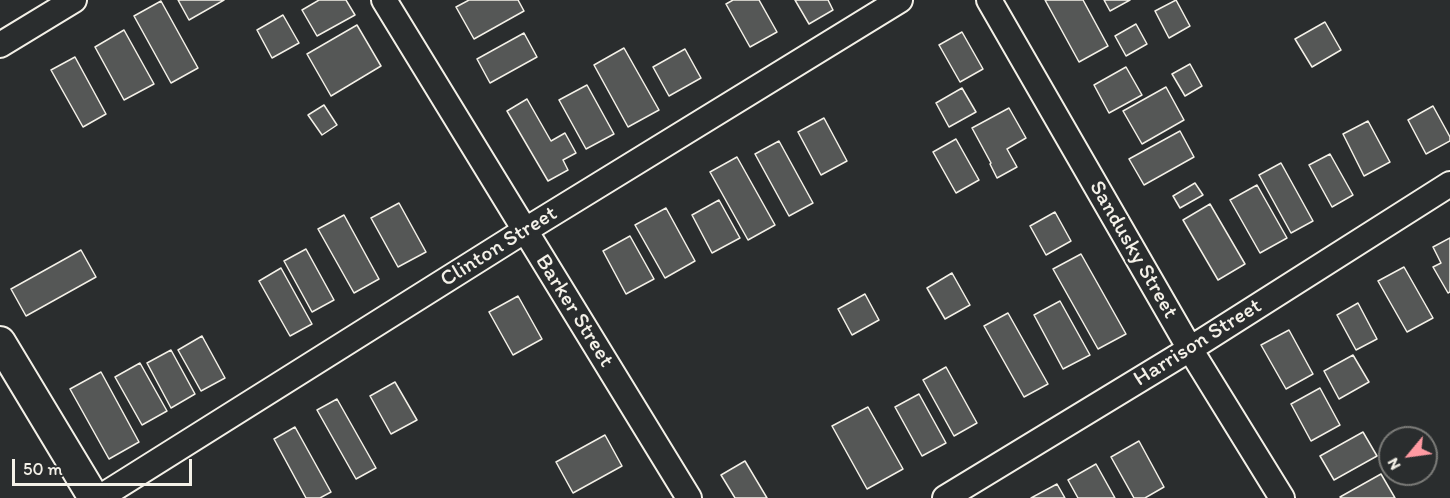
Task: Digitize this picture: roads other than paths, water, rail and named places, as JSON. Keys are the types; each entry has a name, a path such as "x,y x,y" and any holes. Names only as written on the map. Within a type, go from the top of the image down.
{"main road":[{"path":"0,342 94,498"}],"street":[{"path":"0,45 74,0"},
{"name":"Barker Street","path":"384,0 689,498"},
{"name":"Clinton Street","path":"99,498 524,231 900,0"},
{"name":"Sandusky Street","path":"988,0 1190,349 1282,498"},
{"name":"Harrison Street","path":"945,498 1190,349 1450,184"}]}
